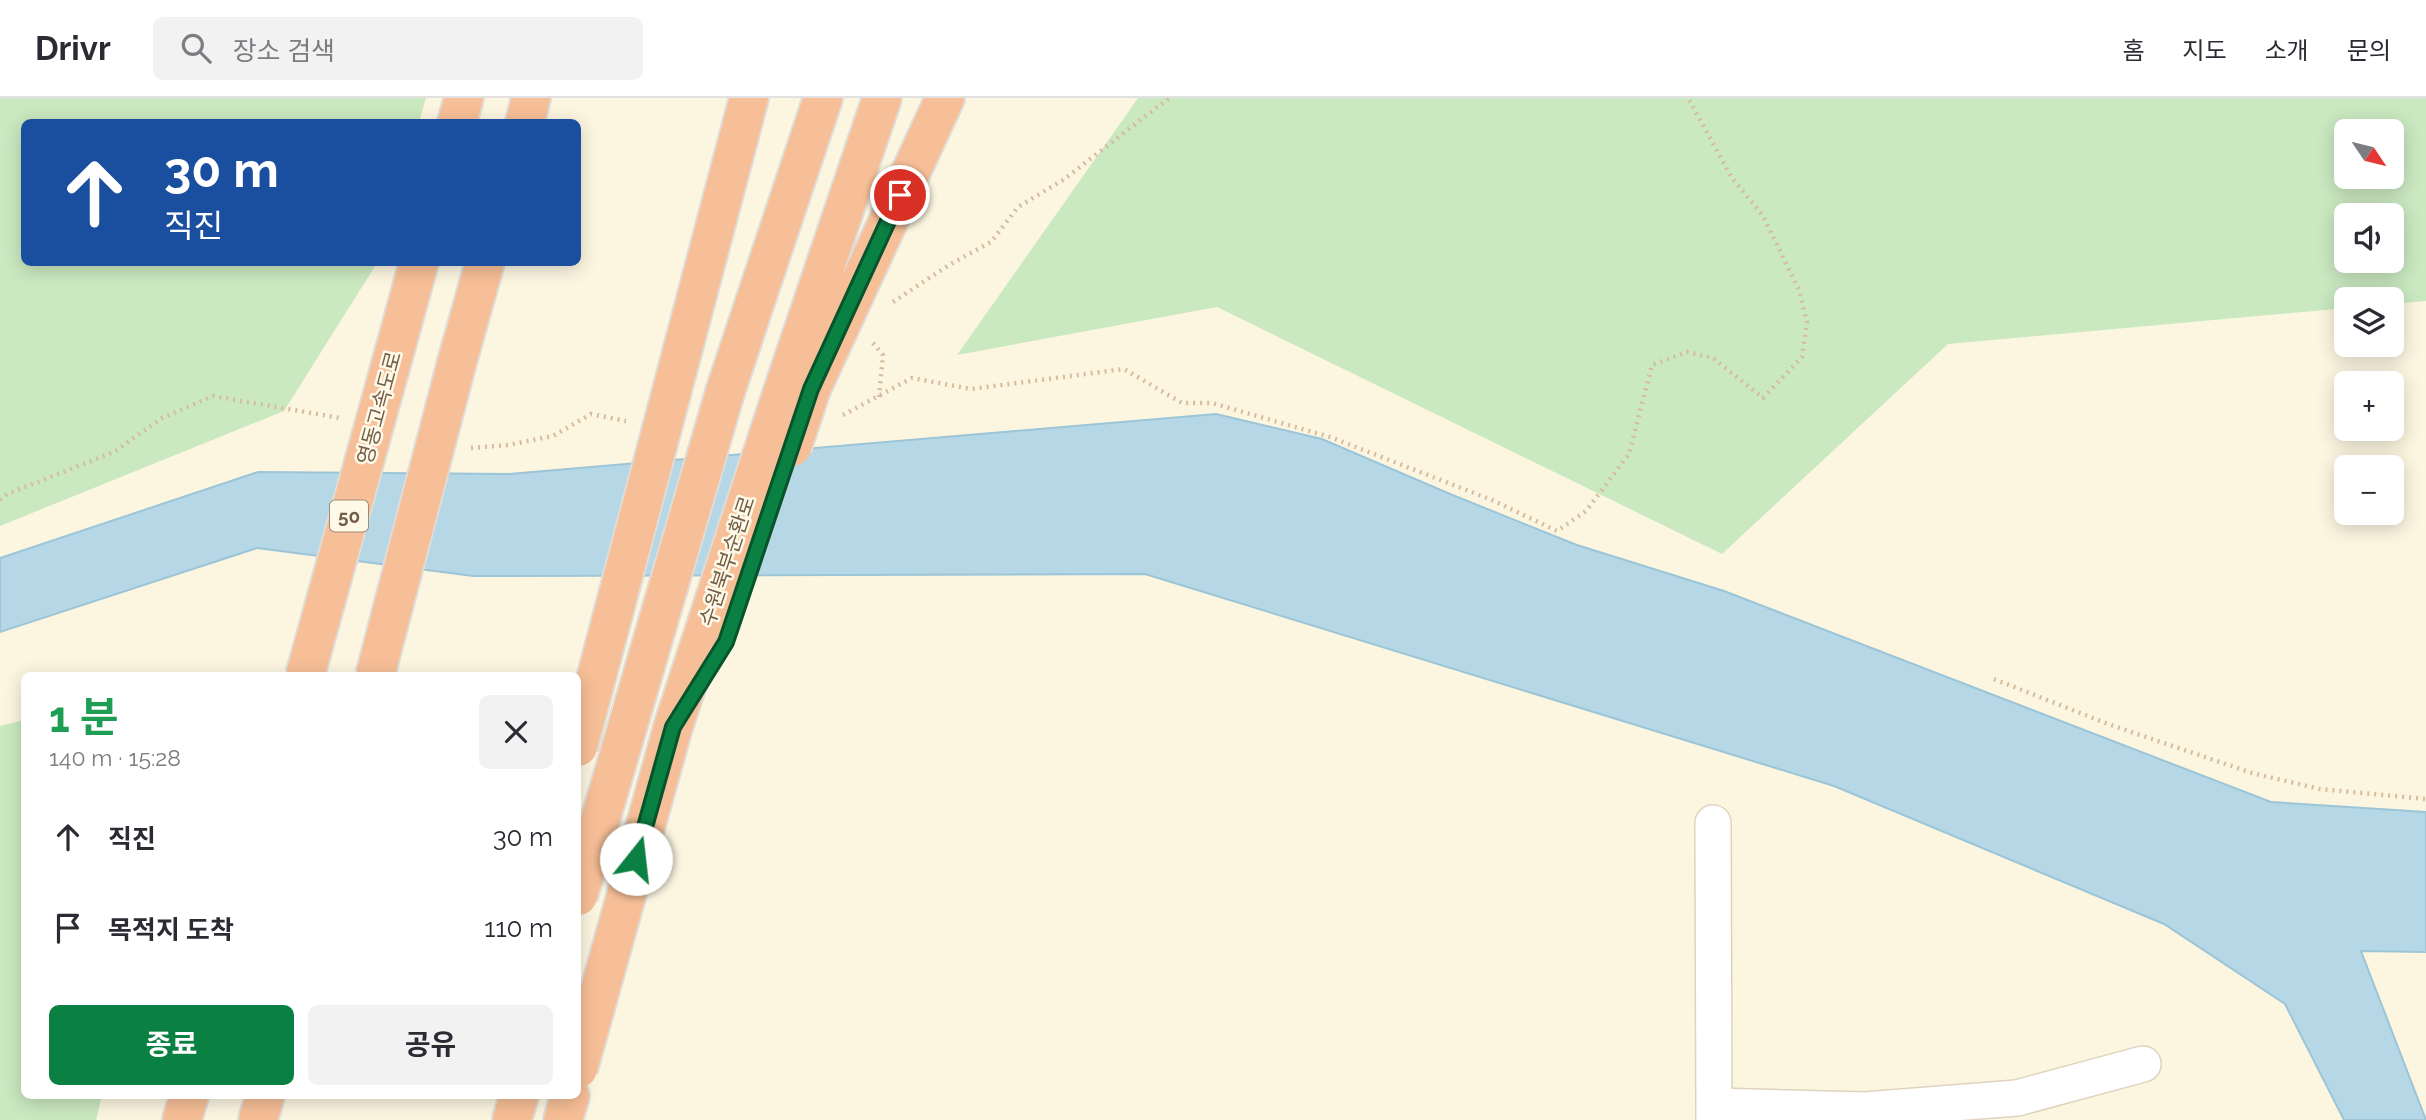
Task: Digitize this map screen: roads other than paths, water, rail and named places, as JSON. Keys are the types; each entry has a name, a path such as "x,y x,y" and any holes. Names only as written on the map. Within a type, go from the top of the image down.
{"highway":[{"path":"458,119 464,98"},
{"path":"525,119 531,98"},
{"path":"581,736 749,98"},
{"path":"581,886 726,389 823,98"},
{"name":"수원북부순환로","path":"581,1058 673,727 797,391 882,98"},
{"path":"797,391 945,98"},
{"name":"영동고속도로","path":"306,672 418,266"},
{"path":"376,672 484,266"},
{"path":"182,1120 187,1099"},
{"path":"258,1120 264,1099"},
{"path":"512,1120 518,1099"},
{"path":"563,1120 569,1099"}],"street":[{"path":"1713,823 1714,1113 1865,1110 2017,1098 2143,1064"}],"water":[{"path":"1216,414 1322,439 1577,545 1724,591 2271,802 2426,812 2426,952 2361,951 2426,1120 2344,1120 2285,1004 2164,924 1834,786 1145,574 473,576 257,548 0,632 0,558 258,472 509,474"}]}
